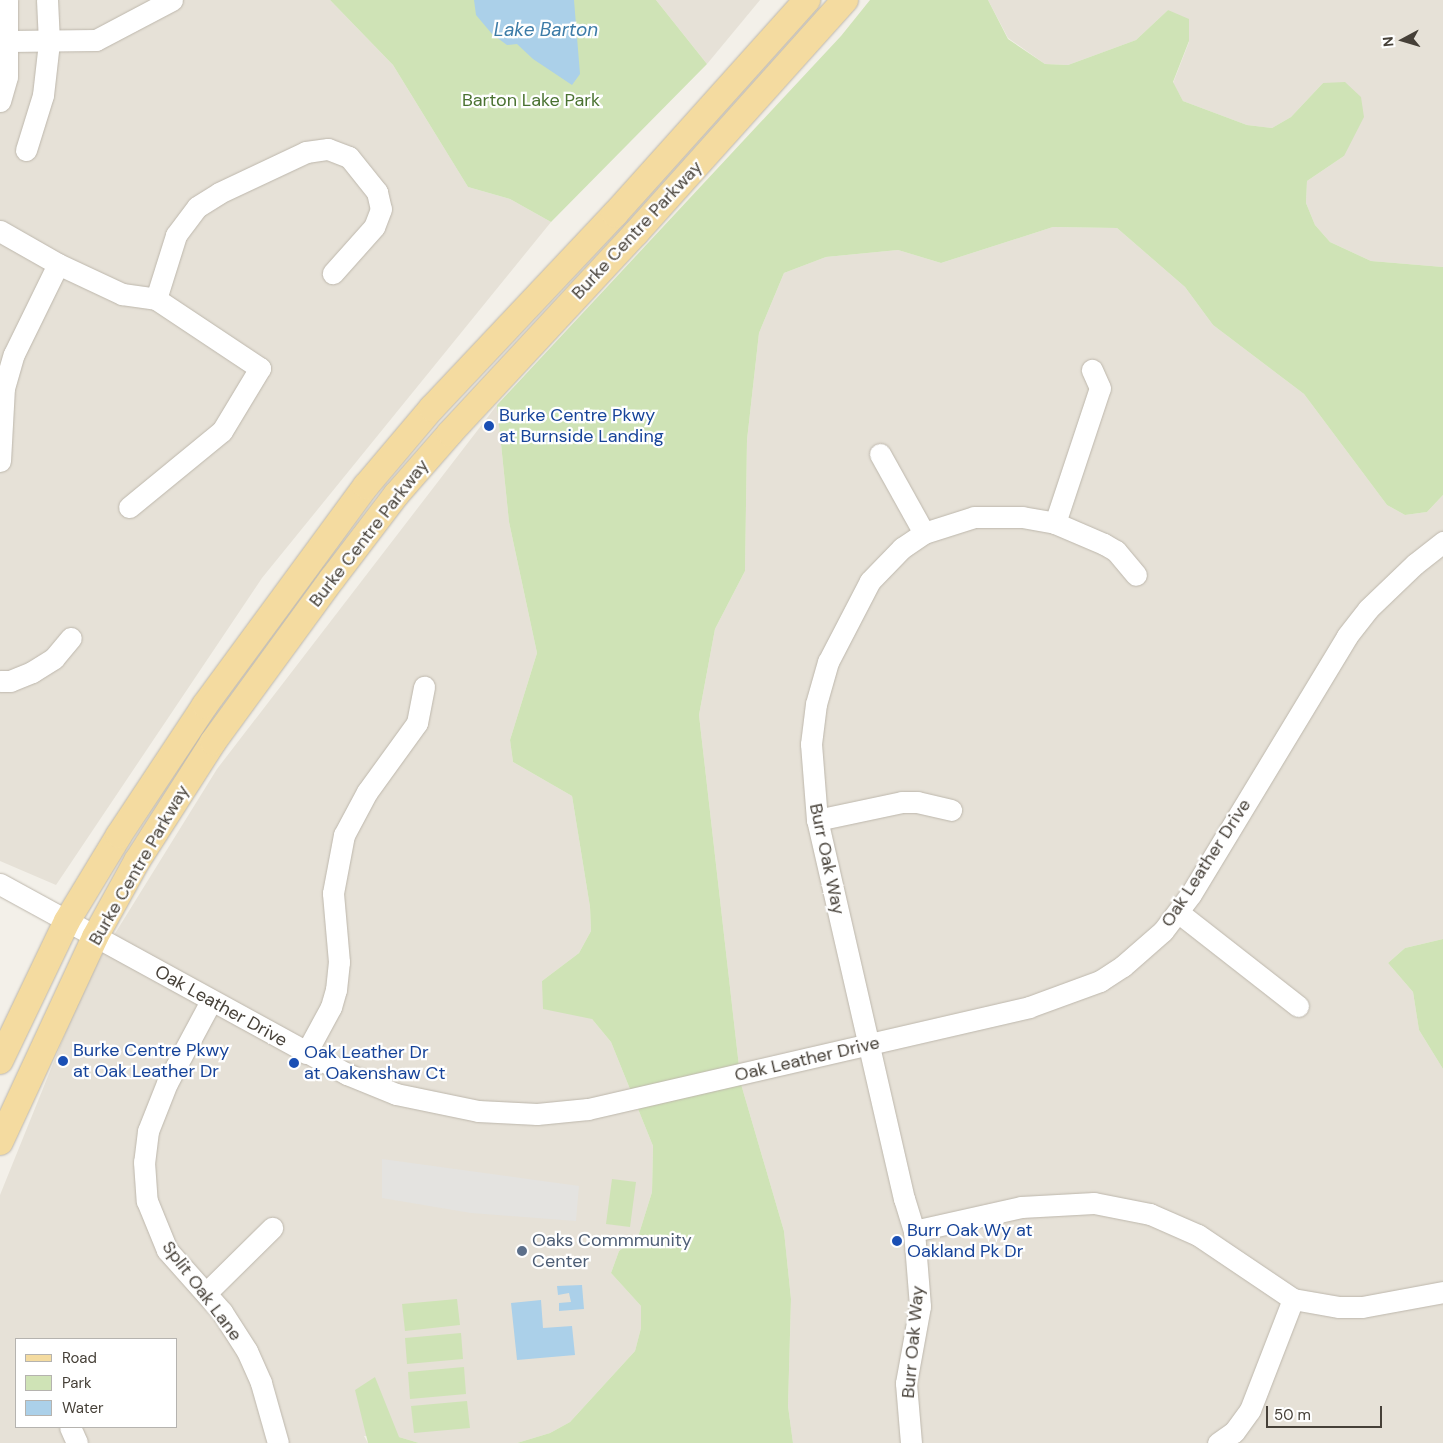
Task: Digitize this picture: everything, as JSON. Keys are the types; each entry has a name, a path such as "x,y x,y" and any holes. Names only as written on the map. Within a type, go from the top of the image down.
{"main road":[{"name":"Burke Centre Parkway","path":"0,1061 67,922 119,835 205,705 366,486 432,408 621,207 807,0"},
{"name":"Burke Centre Parkway","path":"0,1142 95,937 137,861 213,742 396,495 845,0"}],"street":[{"path":"0,101 7,76 9,41 7,0"},
{"path":"26,150 43,95 49,42 46,0"},
{"path":"9,41 96,40 172,0"},
{"path":"156,299 176,235 197,208 219,193 306,152 328,149 349,157 377,192 381,209 374,227 333,273"},
{"path":"0,230 58,264 122,294 156,299 260,368 222,431 129,507"},
{"path":"0,461 4,388 14,354 58,264"},
{"path":"1055,523 1100,388 1092,370"},
{"path":"880,454 924,533"},
{"name":"Burr Oak Way","path":"911,1443 906,1383 920,1306 914,1231 868,1045 817,820 811,744 816,704 828,662 870,581 902,548 924,533 974,517 997,515 1055,523 1116,551 1136,576"},
{"name":"Oak Leather Drive","path":"0,884 306,1052 396,1094 478,1111 537,1114 588,1109 1029,1007 1075,993 1123,966 1152,942 1179,913 1346,636 1395,583 1443,542"},
{"path":"0,681 10,681 32,672 54,658 71,638"},
{"path":"306,1052 331,1006 336,990 339,962 333,893 344,835 367,792 417,723 424,687"},
{"path":"817,820 902,802 917,802 951,810"},
{"path":"1179,913 1298,1006"},
{"name":"Split Oak Lane","path":"211,1001 158,1100 148,1131 144,1162 147,1201 160,1235 179,1267 206,1293 247,1351 261,1383 278,1443"},
{"path":"914,1231 1021,1207 1094,1203 1129,1208 1198,1235 1293,1299 1339,1307 1362,1307 1443,1292"},
{"path":"206,1293 272,1228"},
{"path":"1218,1443 1234,1432 1250,1410 1293,1299"},
{"path":"70,1428 77,1443"}],"shaded area":[{"path":"0,0 330,0 393,65 468,187 510,199 551,222 262,578 56,885 0,861"},
{"path":"656,0 760,0 707,64"},
{"path":"988,0 1443,0 1443,267 1371,261 1330,242 1315,225 1306,203 1307,181 1344,156 1323,83 1291,117 1272,128 1247,125 1183,101 1173,83 1189,42 1168,10 1136,40 1068,65 1045,64 1008,38"},
{"path":"1053,227 1117,228 1185,287 1213,325 1304,394 1387,505 1405,515 1427,512 1443,495 1443,939 1405,948 1388,963 1413,992 1419,1030 1443,1069 1443,1443 793,1443 788,1406 791,1299 784,1231 741,1084 699,715 715,629 745,571 747,440 759,333 784,273 826,257 898,250 941,263"},
{"path":"497,405 509,522 537,653 510,740 513,762 572,796 590,907 591,931 579,953 542,981 592,1019 611,1042 653,1146 652,1192 638,1237 619,1251 611,1273 641,1306 641,1328 635,1351 570,1422 550,1433 517,1443 419,1443 399,1437 364,1436 368,1443 0,1443 0,1195 88,977 217,769"},
{"path":"382,1159 579,1186 576,1221 471,1213 382,1198"}],"green space":[{"name":"Barton Lake Park","path":"330,0 656,0 707,64 551,222 510,199 468,187 393,65"},
{"path":"870,0 988,0 1008,39 1045,64 1068,65 1136,40 1168,10 1189,19 1189,41 1173,82 1183,101 1247,125 1272,128 1291,117 1323,83 1345,82 1361,97 1364,117 1344,156 1307,181 1306,203 1315,225 1330,242 1371,261 1443,267 1443,495 1427,512 1405,515 1387,505 1304,394 1213,325 1185,287 1117,228 1053,227 941,263 898,250 826,257 784,273 759,333 747,440 745,571 715,629 699,715 741,1084 784,1231 791,1299 788,1406 793,1443 517,1443 550,1433 570,1422 635,1351 641,1328 641,1306 611,1273 619,1251 638,1237 652,1192 653,1146 611,1042 592,1019 543,1009 542,981 579,953 591,931 590,907 572,796 513,762 510,740 537,653 509,522 497,405 841,36"},
{"path":"1443,939 1443,1069 1419,1030 1413,992 1388,963 1405,948"},
{"path":"612,1179 636,1182 630,1227 606,1224"},
{"path":"457,1299 460,1325 405,1331 402,1304"},
{"path":"461,1333 463,1359 407,1364 405,1338"},
{"path":"464,1367 466,1394 410,1399 408,1372"},
{"path":"375,1377 399,1437 419,1443 368,1443 355,1390"},
{"path":"467,1401 470,1428 414,1433 411,1406"}],"water":[{"name":"Lake Barton","path":"474,0 574,0 580,74 572,85 533,59 517,44 507,45 492,34 476,15"},
{"path":"582,1285 584,1309 559,1311 559,1303 571,1302 569,1293 558,1295 557,1286"},
{"path":"541,1300 543,1328 572,1326 575,1355 517,1360 511,1303"}],"place":[{"name":"Burke Centre Pkwy at Burnside Landing","path":"489,426"},
{"name":"Burke Centre Pkwy at Oak Leather Dr","path":"63,1061"},
{"name":"Oak Leather Dr at Oakenshaw Ct","path":"294,1063"},
{"name":"Burr Oak Wy at Oakland Pk Dr","path":"897,1241"},
{"name":"Oaks Commmunity Center","path":"522,1251"}]}
